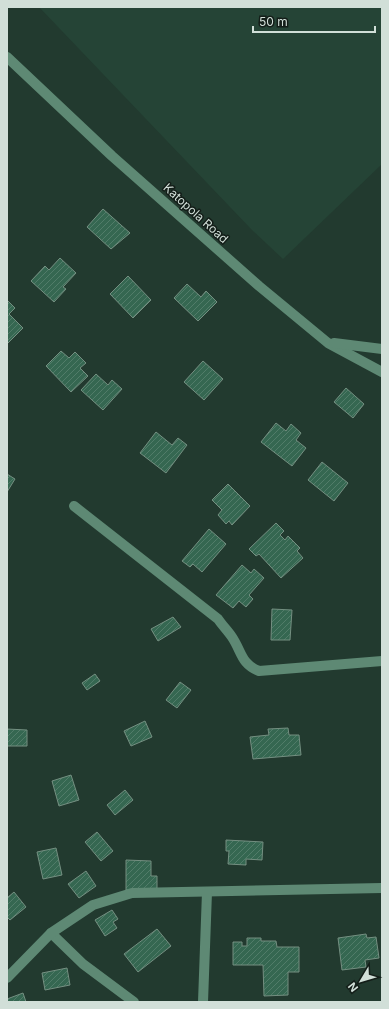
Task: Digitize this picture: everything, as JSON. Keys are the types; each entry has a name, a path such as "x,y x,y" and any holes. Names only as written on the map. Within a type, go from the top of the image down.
{"street":[{"name":"Katopola Road","path":"7,57 112,156 259,286 328,343 382,372"},
{"path":"328,343 382,349"},
{"path":"74,506 218,619 232,637 244,660 251,668 259,671 382,661"},
{"path":"7,978 51,933 93,905 132,893 382,888"},
{"path":"203,1002 207,892"},
{"path":"51,933 83,964 134,1002"}],"shaded area":[{"path":"39,7 382,7 382,164 283,259 252,230"}],"building":[{"path":"103,209 130,233 111,249 87,227"},
{"path":"60,258 76,273 63,287 66,289 54,302 31,281 45,266 49,270"},
{"path":"128,276 151,300 133,318 110,294"},
{"path":"187,284 201,297 206,291 217,302 198,321 174,298"},
{"path":"7,300 15,308 9,314 23,328 7,344"},
{"path":"61,351 69,358 75,352 86,363 80,368 88,376 71,392 46,366"},
{"path":"203,361 223,379 204,400 184,382"},
{"path":"96,374 108,385 112,380 122,389 103,410 81,390"},
{"path":"346,388 364,404 353,418 334,402"},
{"path":"276,423 286,431 291,424 301,433 296,440 306,448 292,466 261,442"},
{"path":"156,432 172,445 178,438 187,445 166,473 140,453"},
{"path":"322,462 348,483 334,501 308,480"},
{"path":"7,474 15,479 7,492"},
{"path":"228,484 250,506 232,525 229,521 226,524 218,515 222,510 212,500"},
{"path":"276,523 284,531 280,535 285,540 288,536 300,548 297,551 303,558 281,578 259,554 256,556 249,549"},
{"path":"209,529 226,544 202,572 193,564 190,567 182,561"},
{"path":"242,565 251,573 254,569 264,578 249,595 253,599 246,607 239,601 233,608 216,595"},
{"path":"272,609 292,610 290,640 271,640"},
{"path":"173,617 181,627 158,641 151,629"},
{"path":"95,674 100,681 87,690 82,683"},
{"path":"180,682 191,690 177,708 166,700"},
{"path":"145,721 152,737 131,746 124,731"},
{"path":"288,728 289,735 299,735 301,755 253,759 250,737 269,735 268,729"},
{"path":"7,729 27,730 27,746 7,746"},
{"path":"71,775 79,800 59,806 52,781"},
{"path":"125,790 133,800 115,815 107,805"},
{"path":"97,832 113,851 101,861 85,842"},
{"path":"226,840 263,842 262,860 246,859 246,865 228,864 229,851 226,851"},
{"path":"56,848 62,875 43,879 37,852"},
{"path":"126,860 151,861 151,876 157,876 157,890 126,890"},
{"path":"86,871 96,886 79,898 68,884"},
{"path":"14,892 26,907 10,920 7,917 7,898"},
{"path":"112,910 118,919 113,922 117,928 105,936 95,920"},
{"path":"157,929 171,946 138,972 124,954"},
{"path":"366,934 367,938 376,937 379,958 365,960 366,967 342,970 338,938"},
{"path":"247,938 261,938 261,941 276,941 277,947 299,947 299,972 288,972 288,995 264,996 263,965 233,965 233,942 242,942 242,946 247,946"},
{"path":"67,968 70,985 45,990 42,973"},
{"path":"23,993 26,1002 7,1002 7,999"}]}
